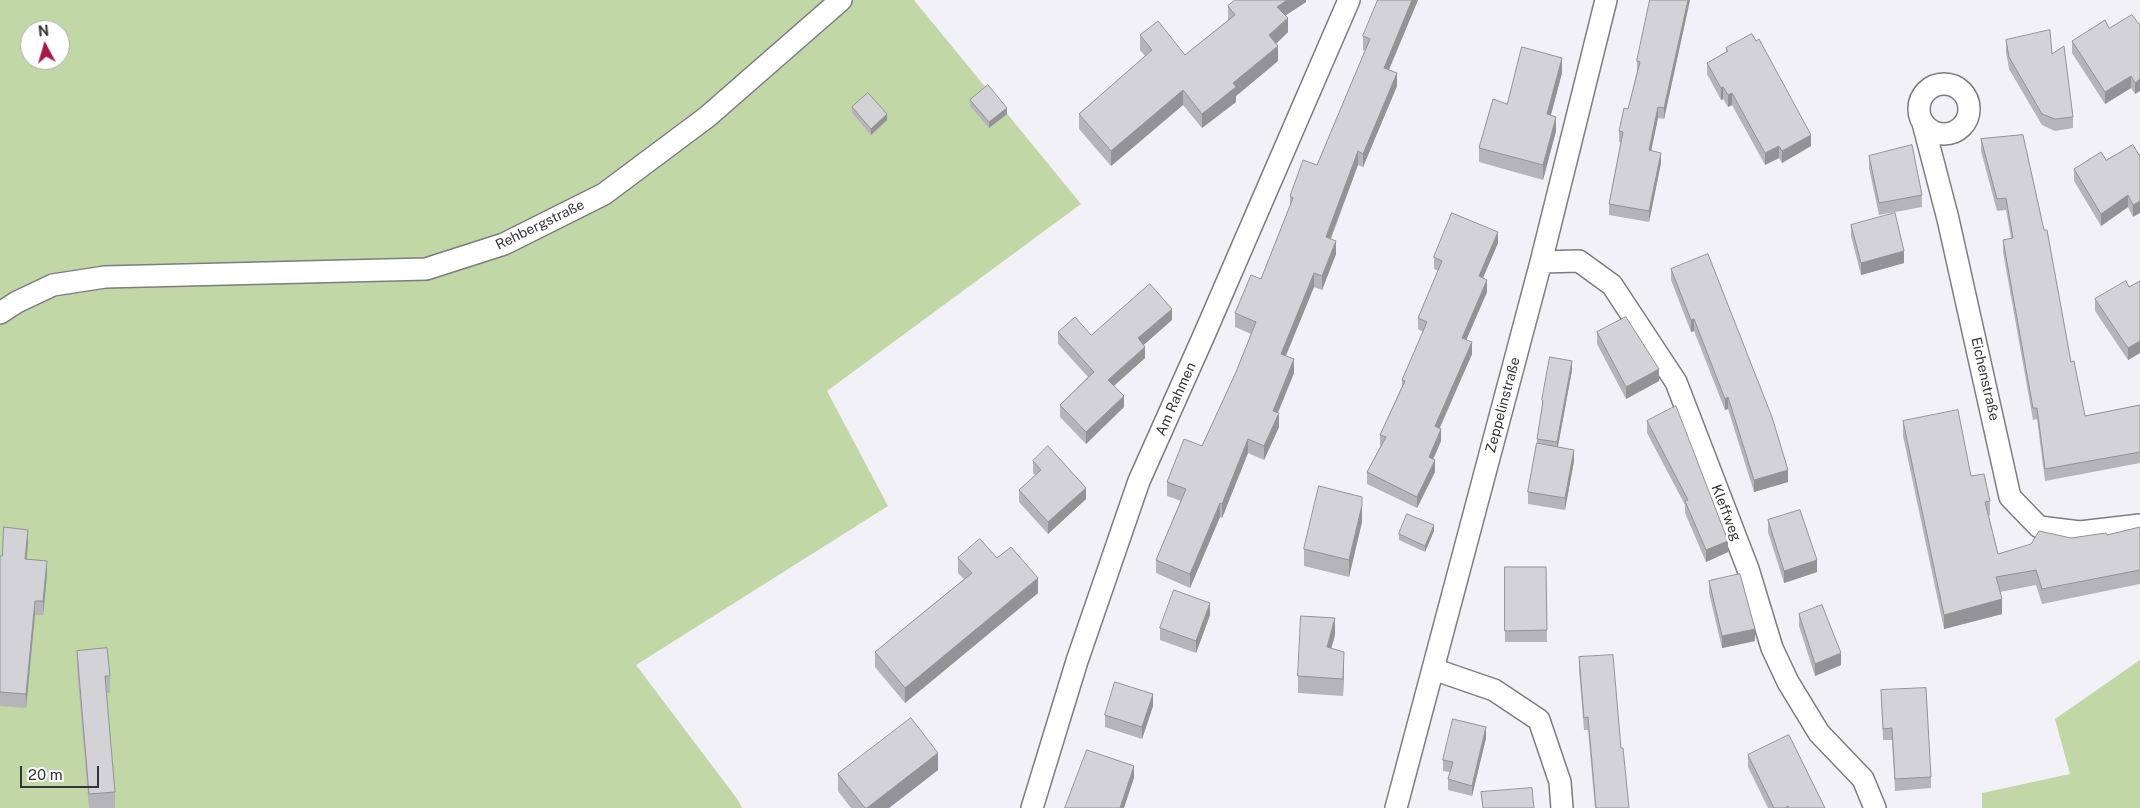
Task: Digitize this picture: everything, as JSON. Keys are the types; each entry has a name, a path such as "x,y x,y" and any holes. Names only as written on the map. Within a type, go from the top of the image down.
{"street":[{"name":"Rehbergstraße","path":"0,313 53,285 105,276 426,269 504,244 604,194 707,117 841,0"},
{"name":"Am Rahmen","path":"1032,808 1077,661 1138,481 1205,333 1349,0"},
{"name":"Zeppelinstraße","path":"1396,808 1541,262 1606,0"},
{"name":"Eichenstraße","path":"1923,123 1948,219 2010,497 2039,526 2080,532 2140,525"},
{"name":"Kleffweg","path":"1541,262 1579,261 1612,285 1676,382 1748,568 1772,648 1788,682 1820,733 1863,779 1875,808"},
{"path":"1434,669 1494,690 1539,720 1560,782 1562,808"}],"green space":[{"path":"0,0 914,0 1081,204 827,391 888,506 636,665 738,800 742,808 0,808"},
{"path":"2140,660 2140,808 1982,808 1982,793 2070,774 2055,719"}],"building":[{"path":"1235,0 1287,0 1277,7 1288,18 1269,35 1278,46 1233,83 1236,87 1202,114 1183,90 1111,151 1079,114 1152,50 1140,35 1158,21 1185,55 1235,15 1228,6"},
{"path":"1378,0 1412,0 1384,68 1397,73 1363,154 1358,151 1326,237 1336,241 1322,276 1314,273 1281,354 1294,359 1273,411 1279,413 1264,446 1248,439 1222,504 1220,503 1190,574 1156,560 1186,489 1167,482 1184,439 1202,446 1236,372 1256,322 1235,313 1251,275 1261,279 1293,198 1290,196 1303,160 1317,165 1370,39 1363,36"},
{"path":"1650,0 1688,0 1664,108 1658,107 1649,150 1661,153 1649,211 1609,204 1623,132 1619,131 1624,108 1628,109 1640,62 1637,61"},
{"path":"2132,15 2140,24 2140,79 2135,83 2131,76 2105,92 2072,41 2105,20 2109,28"},
{"path":"2050,30 2052,54 2064,46 2073,117 2055,119 2042,114 2009,57 2006,40"},
{"path":"1752,34 1756,41 1759,39 1811,135 1782,151 1779,146 1765,153 1732,93 1728,95 1723,87 1721,88 1707,63 1728,51 1726,48"},
{"path":"1522,47 1562,58 1547,114 1556,117 1543,165 1479,148 1493,99 1507,104"},
{"path":"988,85 1007,108 989,122 970,100"},
{"path":"868,93 887,114 871,129 852,107"},
{"path":"2023,135 2044,230 2047,230 2071,362 2074,361 2085,416 2140,405 2140,452 2045,469 2037,408 2033,408 2003,240 2013,238 2006,198 1997,199 1981,139"},
{"path":"1912,145 1922,195 1879,203 1869,156"},
{"path":"2133,145 2140,154 2140,201 2133,205 2128,195 2101,214 2074,169 2101,152 2106,160"},
{"path":"1452,213 1498,232 1479,276 1487,280 1462,338 1472,342 1435,426 1441,429 1429,457 1435,460 1417,497 1367,472 1386,437 1380,435 1405,381 1402,380 1427,322 1418,318 1442,261 1434,257"},
{"path":"1895,213 1904,251 1861,263 1851,225"},
{"path":"1708,254 1772,417 1788,470 1754,480 1728,397 1725,399 1694,319 1691,320 1671,269"},
{"path":"2126,281 2129,287 2140,281 2140,341 2128,348 2095,299"},
{"path":"1150,284 1172,309 1138,338 1145,347 1108,380 1124,396 1086,432 1060,405 1094,372 1058,332 1075,317 1091,335"},
{"path":"1626,317 1659,369 1626,387 1597,332"},
{"path":"1550,357 1572,361 1557,442 1537,439"},
{"path":"1676,406 1728,541 1706,550 1685,501 1688,500 1647,421"},
{"path":"1958,410 1971,476 1984,474 1990,501 1985,502 1998,554 2031,544 2039,531 2071,538 2106,533 2107,535 2140,527 2140,570 2042,589 2036,570 1996,577 2002,599 1944,615 1903,421"},
{"path":"1537,443 1574,450 1565,498 1528,492"},
{"path":"1048,446 1086,488 1048,522 1019,490 1041,470 1033,461"},
{"path":"1319,486 1362,497 1362,505 1349,560 1304,549"},
{"path":"1800,510 1817,560 1784,571 1768,520"},
{"path":"1407,514 1434,525 1425,546 1399,534"},
{"path":"4,527 28,530 25,559 47,561 43,601 35,601 26,694 0,692 0,556 2,556"},
{"path":"980,539 997,558 1011,547 1038,578 905,688 875,652 972,573 958,558"},
{"path":"1505,567 1546,567 1547,630 1505,631"},
{"path":"1740,574 1755,629 1722,636 1709,581"},
{"path":"1174,590 1210,603 1196,641 1160,628"},
{"path":"1822,605 1841,653 1815,664 1799,614"},
{"path":"1301,616 1335,618 1327,647 1344,652 1343,679 1298,676"},
{"path":"107,648 110,676 105,676 115,792 89,794 77,651"},
{"path":"1613,655 1621,748 1623,748 1629,808 1596,808 1588,717 1584,718 1579,657"},
{"path":"1115,682 1153,694 1142,727 1105,715"},
{"path":"1926,688 1931,777 1895,779 1892,728 1883,729 1881,690"},
{"path":"911,718 938,753 865,808 838,774"},
{"path":"1453,719 1486,727 1472,786 1448,779 1453,762 1443,760"},
{"path":"1789,735 1825,808 1789,808 1788,806 1785,808 1774,808 1748,755"},
{"path":"1087,750 1134,766 1120,808 1065,808"},
{"path":"1532,788 1534,808 1483,808 1481,792"}]}
